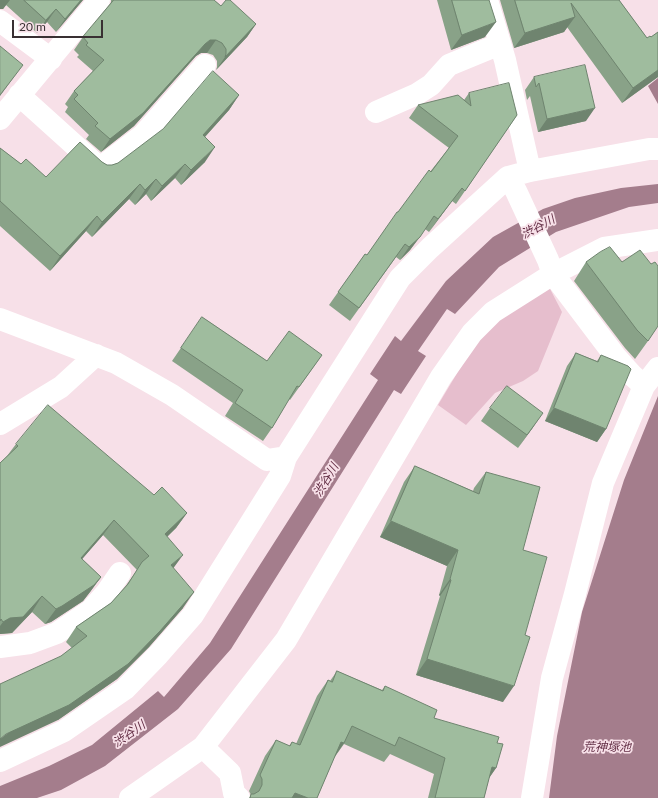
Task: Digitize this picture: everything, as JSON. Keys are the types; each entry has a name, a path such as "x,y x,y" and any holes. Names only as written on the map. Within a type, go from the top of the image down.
{"street":[{"path":"0,119 100,0"},
{"path":"486,0 505,60 530,171"},
{"path":"0,21 51,59"},
{"path":"376,112 417,94 431,85 449,65 500,44"},
{"path":"19,95 100,168 143,135 205,65"},
{"path":"0,761 64,731 125,689 158,655 193,615 280,476 286,457 400,278 430,248 530,171 649,149 658,149"},
{"path":"512,184 551,267 615,356 644,386"},
{"path":"130,798 203,747 286,640 441,377 472,333 493,312 551,267 604,248 658,240"},
{"path":"0,319 116,363 172,395 267,460 286,457"},
{"path":"0,424 61,387 96,355"},
{"path":"532,798 552,678 603,483 644,386 658,368"},
{"path":"0,647 30,643 57,633 91,610 107,592 120,573"},
{"path":"203,747 230,773 234,793 239,798"}],"shaded area":[{"path":"547,283 562,312 538,371 523,381 495,393 466,425 438,405 474,345 494,319"}],"water":[{"path":"658,78 658,104 648,86"},
{"name":"渋谷川","path":"658,184 658,203 629,207 556,232 499,267 455,314 447,309 418,351 426,356 401,394 394,390 231,649 178,709 105,766 61,790 37,798 0,798 0,786 49,766 92,745 158,691 164,697 210,643 378,380 370,374 395,336 401,341 446,281 493,237 543,209 575,198 621,188"},
{"name":"荒神塚池","path":"658,396 658,798 549,798 557,736 582,612 624,480"}],"building":[{"path":"24,0 81,0 65,19 56,9 46,20"},
{"path":"114,0 214,0 221,6 226,0 230,0 256,24 225,57 226,49 222,43 216,40 210,40 143,113 110,139 95,126 98,123 74,99 78,95 74,91 104,60 86,45 88,43 83,37"},
{"path":"452,0 489,0 496,22 462,35"},
{"path":"515,0 619,0 647,38 658,32 658,70 633,88 571,3 575,17 525,33"},
{"path":"0,46 23,65 0,95"},
{"path":"585,65 595,108 547,119 539,83 536,87 534,77"},
{"path":"213,71 239,95 203,135 215,147 191,170 185,164 162,186 156,179 145,190 140,184 102,222 97,216 60,256 0,201 0,148 21,164 26,159 46,177 80,142 107,165 118,163 163,129"},
{"path":"509,83 517,115 465,191 462,188 438,219 434,216 420,237 409,247 405,244 359,308 338,292 429,170 431,172 458,136 418,105 458,95 471,106 469,93"},
{"path":"610,247 622,262 640,250 651,264 655,262 658,266 658,326 648,341 637,330 586,262"},
{"path":"202,317 267,361 289,331 322,355 299,387 297,386 272,428 235,403 243,390 181,348"},
{"path":"576,353 598,362 601,355 628,366 631,369 606,429 554,408"},
{"path":"507,386 543,413 527,435 490,408"},
{"path":"48,405 154,495 162,487 187,513 165,534 183,555 171,565 194,592 160,631 128,664 69,705 6,734 0,739 0,684 61,656 87,636 76,627 111,603 128,584 142,562 149,556 114,520 81,558 101,577 94,585 56,609 42,596 23,617 10,618 3,622 1,619 0,621 0,463 18,446 16,444"},
{"path":"415,466 479,494 486,472 540,487 523,550 547,557 525,635 530,637 514,686 427,659 451,580 450,579 458,550 391,521"},
{"path":"337,671 383,691 385,686 437,710 434,718 499,737 497,743 503,744 496,768 492,767 484,798 435,798 445,758 399,737 395,746 352,726 344,743 341,742 317,798 308,798 295,793 292,798 250,798 251,794 259,791 262,785 260,775 276,740 290,746 292,742 300,745 328,680 332,682"}]}
